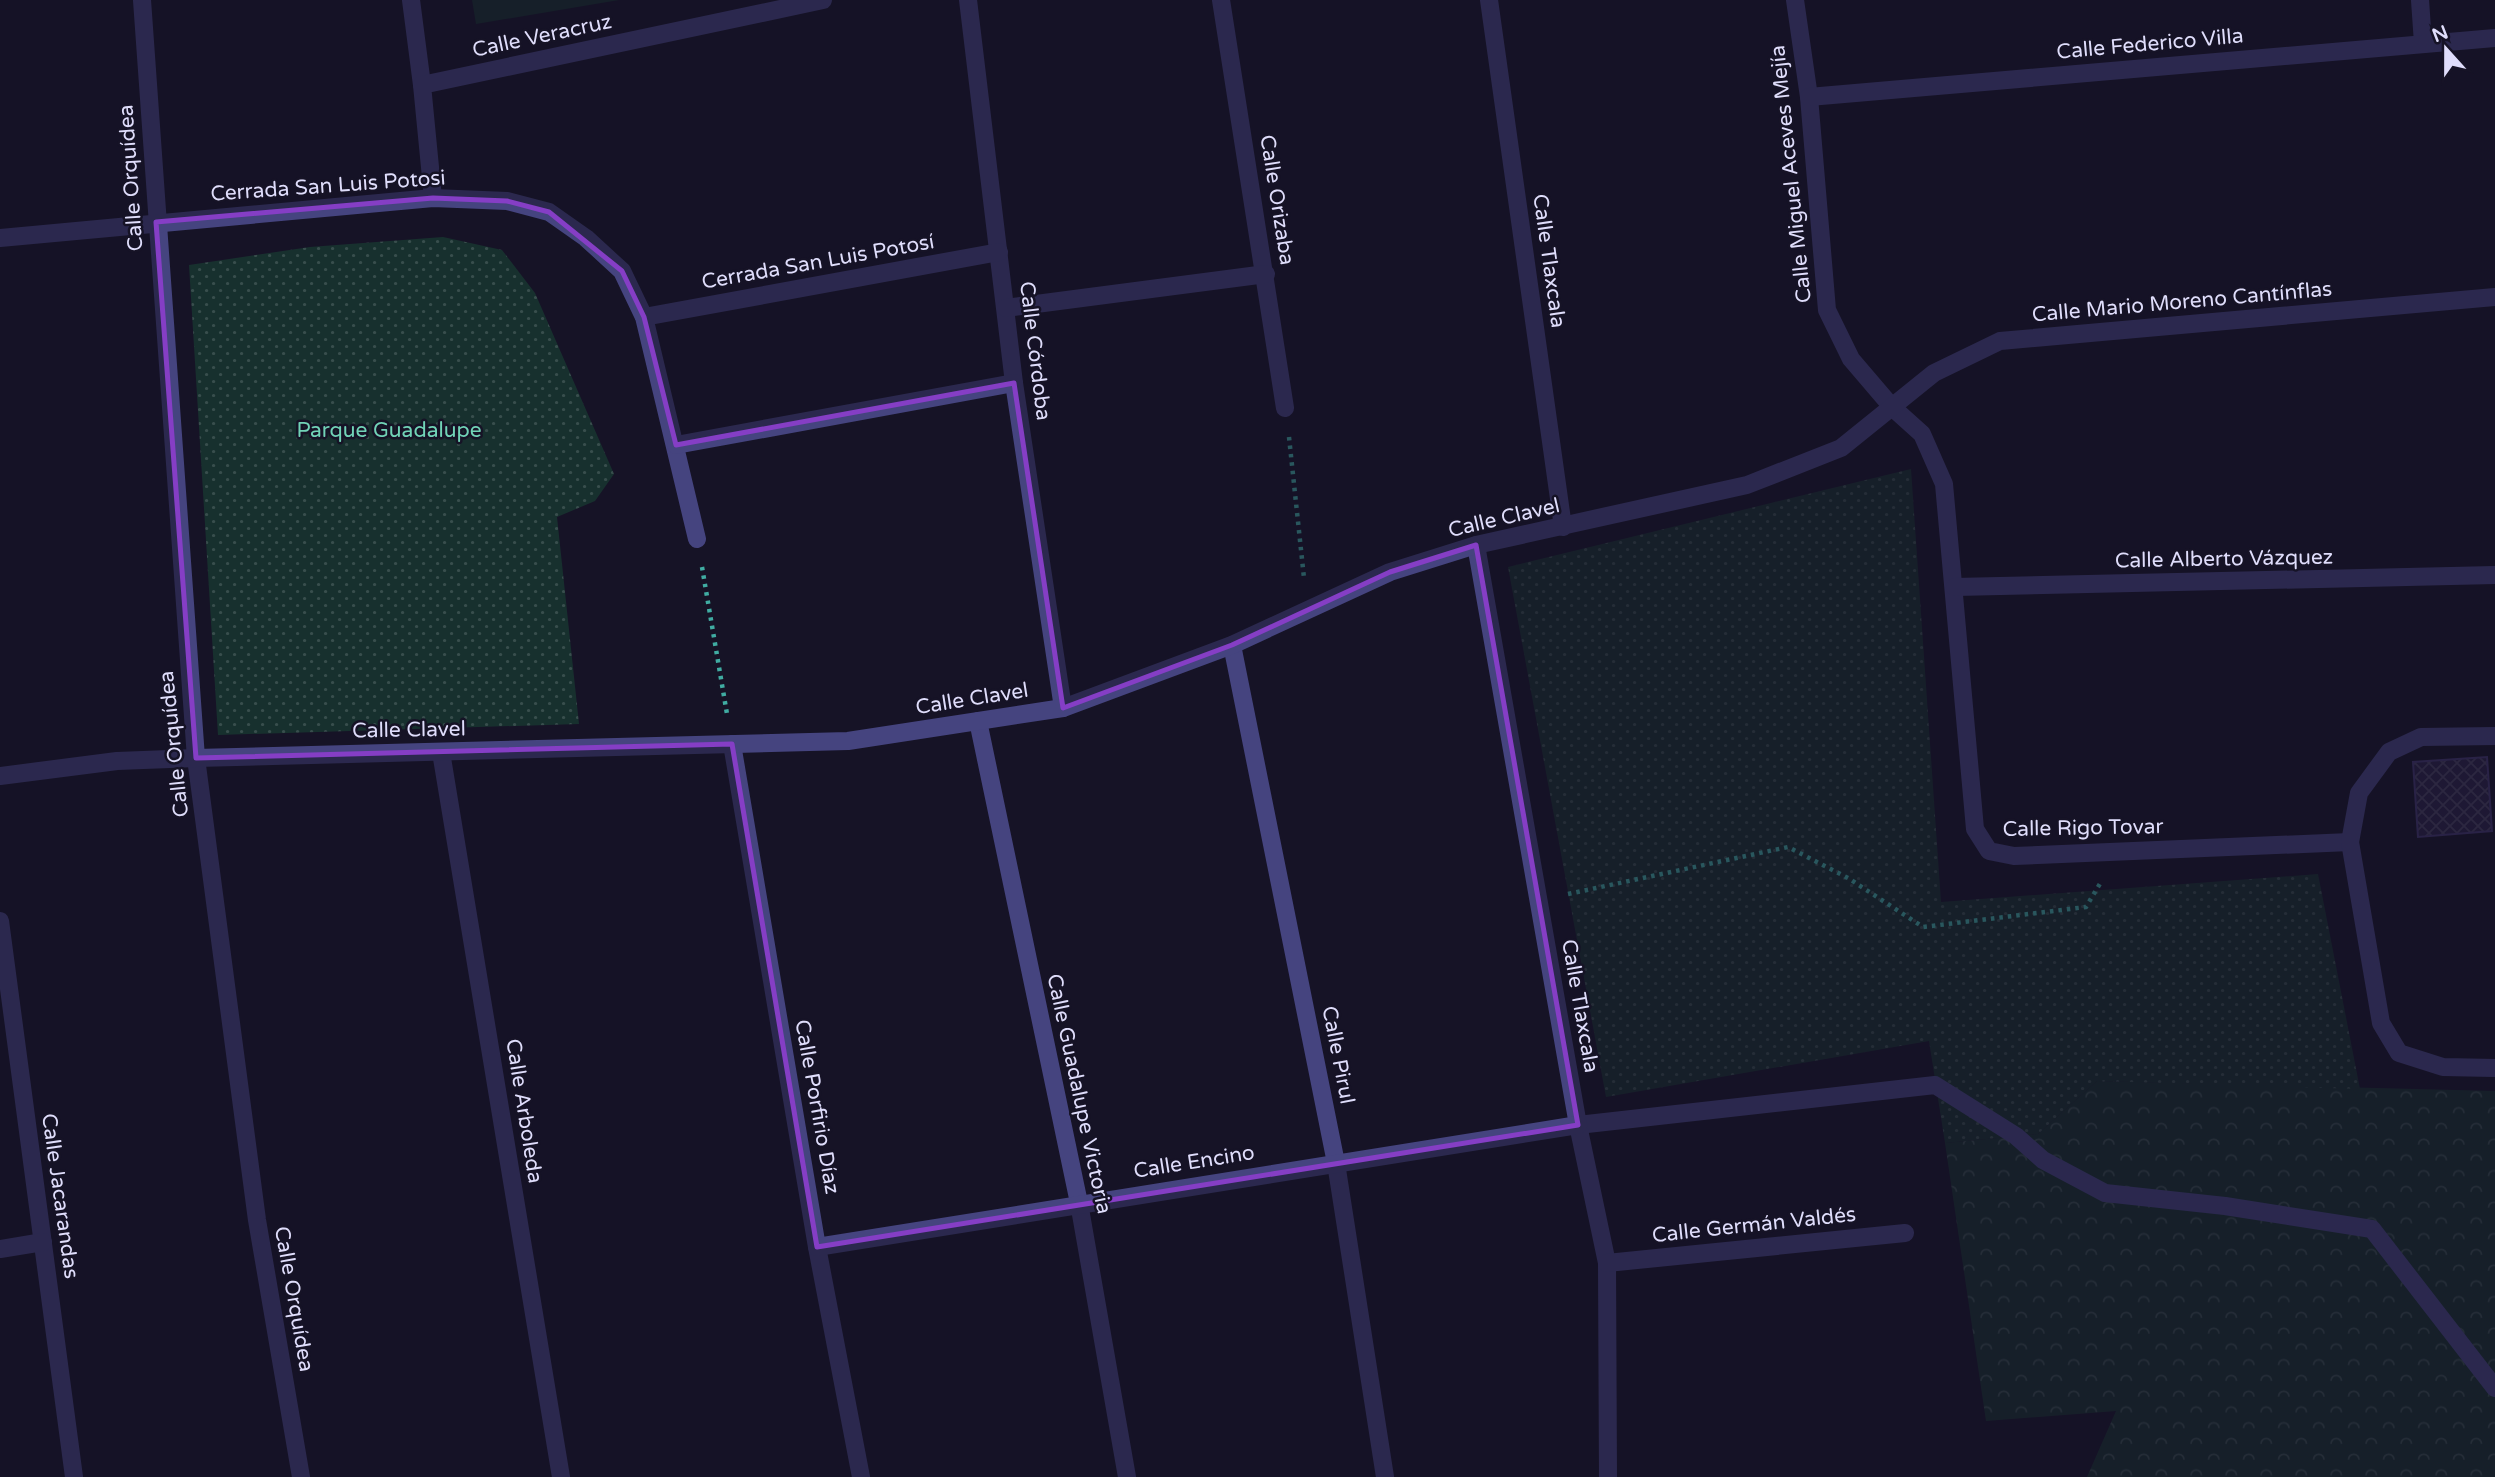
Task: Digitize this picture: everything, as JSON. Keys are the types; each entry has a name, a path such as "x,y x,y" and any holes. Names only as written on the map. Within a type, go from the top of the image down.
{"street":[{"name":"Calle Orquídea","path":"142,0 195,758 257,1220 301,1477"},
{"path":"411,0 433,198"},
{"name":"Calle Veracruz","path":"422,85 823,0"},
{"name":"Calle Córdoba","path":"968,0 1014,383 1063,708"},
{"name":"Calle Orizaba","path":"1221,0 1285,408"},
{"name":"Calle Tlaxcala","path":"1489,0 1563,527"},
{"name":"Calle Miguel Aceves Mejía","path":"1795,0 1809,97 1827,310 1852,359 1892,407"},
{"path":"2420,0 2423,43"},
{"name":"Calle Federico Villa","path":"1809,97 2495,38"},
{"name":"Cerrada San Luis Potosi","path":"0,238 433,198 507,201 549,212 586,238 622,271 644,317 697,539"},
{"name":"Cerrada San Luis Potosí","path":"644,317 999,253"},
{"path":"1006,308 1266,274"},
{"name":"Calle Mario Moreno Cantínflas","path":"1892,407 1934,373 2000,341 2495,298"},
{"path":"676,445 1014,383"},
{"name":"Calle Clavel","path":"0,776 117,761 848,741 1063,708 1232,645 1307,608 1390,572 1476,545 1747,485 1841,448 1892,407"},
{"name":"Calle Rigo Tovar","path":"1892,407 1922,434 1944,484 1975,829 1989,851 2014,856 2350,842"},
{"name":"Calle Tlaxcala","path":"1476,545 1578,1125 1607,1263 1614,1476"},
{"name":"Calle Alberto Vázquez","path":"1955,587 2495,575"},
{"name":"Calle Pirul","path":"1232,645 1336,1163 1385,1477"},
{"name":"Calle Guadalupe Victoria","path":"978,721 1079,1203 1127,1477"},
{"path":"2495,736 2421,737 2389,752 2359,793 2350,842 2381,1023 2399,1053 2443,1067 2495,1068"},
{"name":"Calle Porfirio Díaz","path":"732,744 817,1247 861,1477"},
{"name":"Calle Arboleda","path":"441,752 561,1477"},
{"name":"Calle Jacarandas","path":"0,921 7,1028 43,1242 74,1477"},
{"name":"Calle Encino","path":"817,1247 1578,1125 1935,1085 2016,1136 2043,1160 2105,1193 2225,1206 2372,1229 2495,1388"},
{"name":"Calle Germán Valdés","path":"1607,1263 1905,1233"},
{"path":"0,1249 43,1242"}],"path":[{"path":"1285,408 1307,608"},
{"path":"697,539 732,744"},
{"path":"1539,900 1788,846 1848,878 1923,927 2086,907 2120,852"}],"highlighted area":[{"path":"433,198 507,201 549,212 622,271 644,317 676,445 1014,383 1063,708 1232,645 1390,572 1476,545 1578,1125 817,1247 732,744 196,758 156,222"}],"green space":[{"path":"472,0 619,0 476,24"},
{"name":"Parque Guadalupe","path":"443,237 502,250 535,293 614,474 595,501 557,517 579,724 218,735 189,265 310,247"},
{"path":"1911,469 1941,902 2318,874 2360,1089 2097,1081 2038,1134 1945,1143 1929,1041 1606,1097 1508,567"},
{"path":"2097,1081 2495,1091 2495,1477 2087,1477 2116,1411 1986,1421 1945,1143 2038,1134"}],"building":[{"path":"2487,757 2492,831 2418,837 2413,762"}]}
